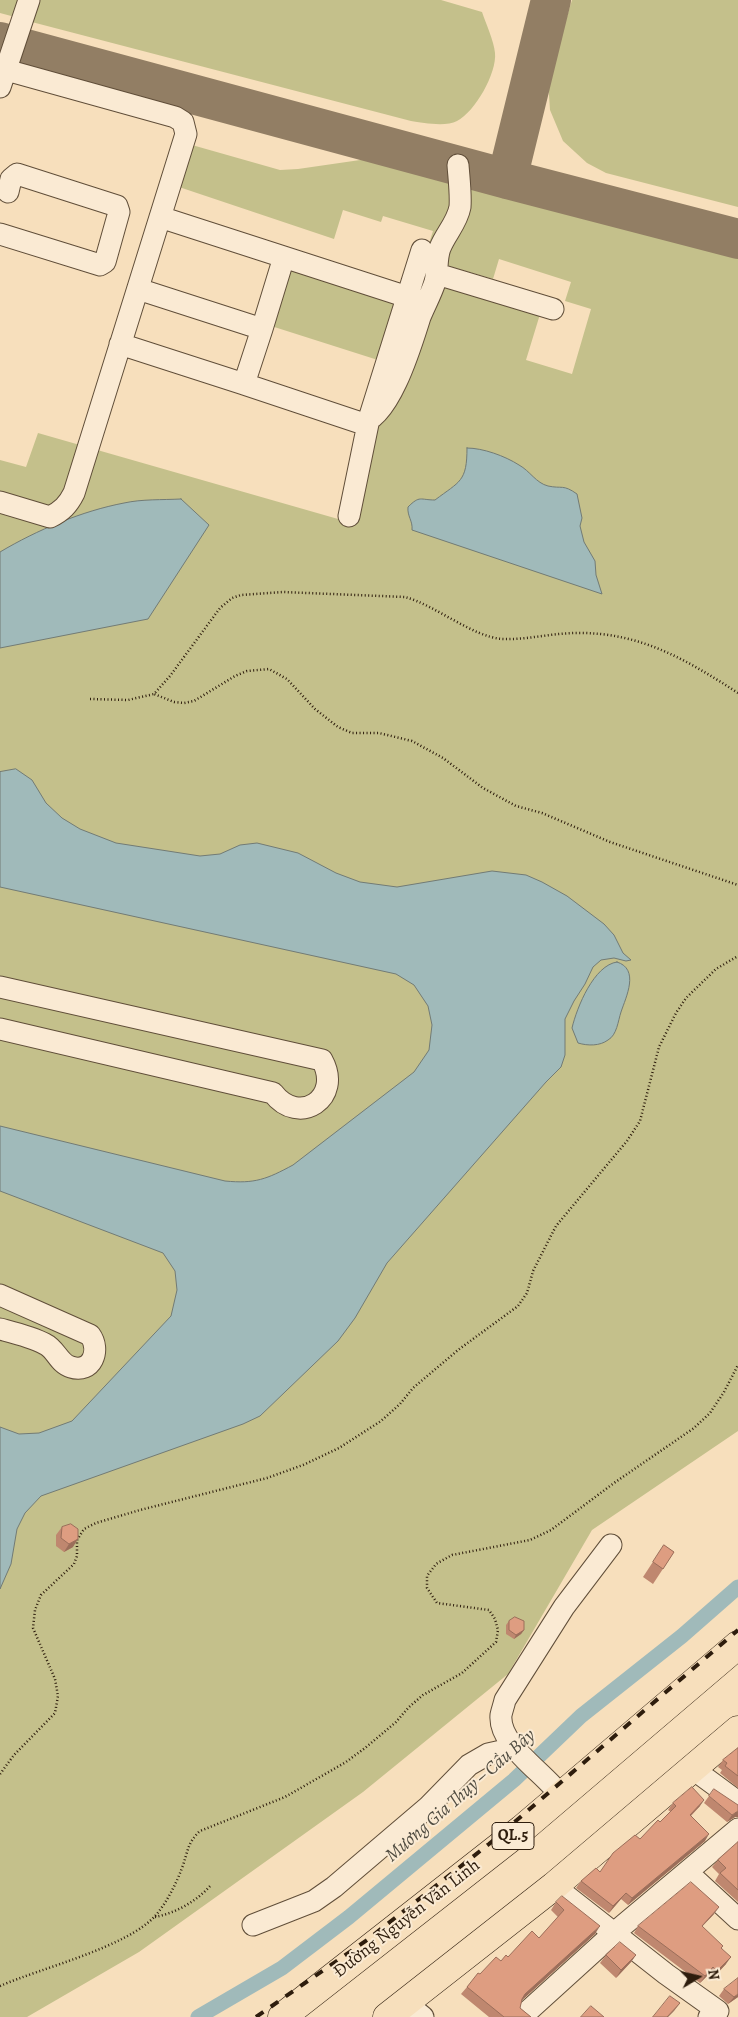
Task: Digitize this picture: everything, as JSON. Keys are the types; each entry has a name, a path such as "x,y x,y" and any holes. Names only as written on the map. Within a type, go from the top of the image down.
{"highway":[{"name":"Đường Nguyễn Văn Linh","path":"282,2017 499,1847 553,1787 738,1646"},
{"path":"405,2012 738,1730"}],"street":[{"path":"0,502 50,517 60,512 69,504 186,134 183,122 175,117 3,79 29,0"},
{"path":"416,300 437,274 437,258 441,246 457,219 460,206 458,166"},
{"path":"0,234 100,265 105,262 119,212 117,206 17,174 11,179 8,192"},
{"path":"160,217 416,300"},
{"path":"120,344 361,423 369,420 379,410 403,367 416,300 422,250"},
{"path":"244,384 284,257"},
{"path":"437,274 553,309"},
{"path":"138,289 262,329"},
{"path":"349,516 369,420"},
{"path":"0,987 322,1060 327,1069 329,1079 323,1097 316,1104 297,1109 279,1101 273,1093 0,1029"},
{"path":"0,1296 90,1335 94,1340 96,1353 89,1364 71,1368 65,1365 45,1343 0,1328"},
{"path":"553,1787 518,1751 505,1734 501,1717 505,1700 564,1606 611,1545"},
{"path":"254,1925 314,1901 334,1887 428,1808 469,1765 488,1754 518,1751"},
{"path":"693,1769 738,1802"},
{"path":"528,2011 614,1933 738,1829"},
{"path":"688,1872 738,1919"},
{"path":"554,1886 666,1974 713,2014"}],"path":[{"path":"154,694 170,676 220,608 232,598 242,595 283,592 404,597 420,601 481,633 501,639 576,633 605,634 634,639 677,656 738,693"},
{"path":"90,699 128,700 154,694 174,702 184,703 194,701 235,676 247,671 269,669 287,679 315,709 338,726 352,732 379,733 412,741 444,758 483,788 516,806 542,813 610,842 738,885"},
{"path":"0,1774 14,1755 55,1713 58,1696 54,1679 34,1628 35,1610 41,1595 74,1564 77,1556 77,1540 84,1529 96,1523 140,1510 267,1478 303,1465 339,1448 381,1421 400,1404 413,1388 458,1350 518,1306 527,1292 533,1272 556,1226 627,1141 640,1121 659,1047 676,1013 686,998 716,969 738,956"},
{"path":"0,1986 135,1932 154,1917 174,1885 192,1839 200,1831 285,1797 346,1762 390,1728 423,1695 462,1673 496,1642 498,1630 495,1619 489,1610 477,1607 448,1606 437,1603 427,1588 427,1576 436,1564 452,1555 530,1540 551,1530 600,1493 694,1428 715,1406 732,1379 738,1365"},
{"path":"154,1917 172,1913 199,1897 211,1886"}],"shaded area":[{"path":"0,0 20,0 15,17 0,13"},
{"path":"35,0 441,0 482,12 493,43 495,61 484,91 464,116 457,121 447,124 422,123 28,21"},
{"path":"572,0 738,0 738,207 606,173 587,163 563,141 550,110 548,80"},
{"path":"192,145 280,170 374,158 401,160 454,174 456,203 423,291 413,294 433,231 383,216 381,222 343,210 334,239 179,187"},
{"path":"464,176 738,247 738,1431 592,1530 508,1674 363,1792 139,1952 27,2017 0,2017 0,460 26,467 38,433 352,523 375,422 442,282 541,311 526,360 572,374 591,309 565,301 571,282 499,259 493,279 445,265"},
{"path":"287,266 400,302 381,361 268,325"}],"water":[{"path":"467,448 480,449 501,456 523,468 536,480 548,486 565,488 577,494 582,518 580,526 584,542 595,561 596,575 602,594 412,530 408,507 418,500 435,500 460,480 466,468"},
{"path":"181,499 209,525 148,619 0,648 0,552 44,529 108,506 145,500"},
{"path":"16,769 32,780 46,803 62,818 80,829 116,843 200,856 220,854 240,845 257,843 298,853 336,873 360,882 397,887 492,871 526,875 567,896 604,924 614,935 623,953 631,960 626,961 614,958 601,960 593,967 565,1019 565,1055 561,1067 387,1263 355,1318 338,1341 260,1416 243,1424 41,1496 25,1513 17,1529 11,1564 0,1589 0,1427 19,1434 39,1433 72,1421 171,1316 177,1290 175,1271 163,1253 0,1191 0,1126 225,1181 253,1181 276,1174 293,1165 414,1072 429,1050 432,1025 428,1006 414,985 396,974 0,887 0,772"},
{"path":"617,962 628,971 630,984 615,1031 611,1038 605,1042 590,1045 578,1043 572,1028 582,999 601,971"}],"building":[{"path":"71,1524 78,1529 78,1539 69,1544 61,1538 62,1527"},
{"path":"664,1545 674,1552 663,1569 653,1562"},
{"path":"515,1617 524,1621 524,1630 516,1635 509,1630 509,1621"},
{"path":"738,1748 738,1776 725,1766 727,1763 723,1760"},
{"path":"692,1787 704,1800 690,1815 709,1834 632,1898 626,1893 613,1906 581,1881 596,1868 600,1872 613,1853 635,1835 640,1839 658,1820 660,1822 676,1806 673,1803"},
{"path":"714,1789 738,1805 738,1811 732,1815 709,1796"},
{"path":"738,1842 738,1890 720,1873 726,1868 718,1860"},
{"path":"691,1882 719,1907 702,1926 723,1946 721,1948 731,1957 717,1971 713,1967 705,1976 638,1926"},
{"path":"562,1896 600,1926 525,1994 520,2008 531,2017 504,2017 467,1987 478,1973 480,1974 496,1957 501,1961 506,1955 508,1957 532,1931 539,1938 564,1910 556,1902"},
{"path":"620,1942 636,1955 621,1970 606,1955"},
{"path":"738,1978 738,1994 734,1997 724,1989"},
{"path":"670,1996 680,2003 667,2017 653,2017"},
{"path":"591,2006 604,2017 581,2017"}],"waterway":[{"name":"Mương Gia Thụy – Cầu Bây","path":"198,2017 282,1968 349,1917 514,1780 581,1716 682,1636 738,1587"}],"taxiway":[{"path":"507,179 551,0"},
{"path":"0,42 507,179 738,239"}],"railway":[{"path":"256,2017 367,1940 489,1844 738,1630"}]}
